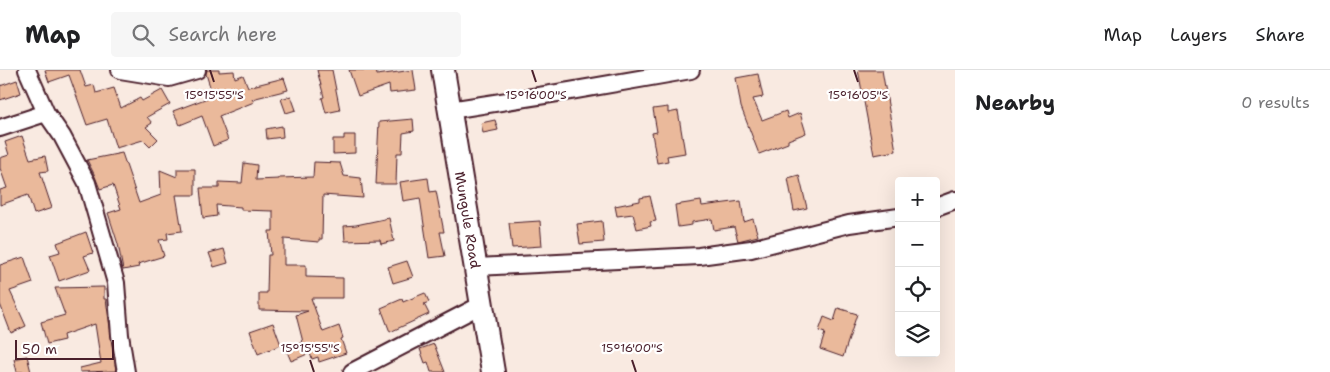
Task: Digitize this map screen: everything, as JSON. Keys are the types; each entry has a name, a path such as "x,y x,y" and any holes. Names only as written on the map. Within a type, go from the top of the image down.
{"street":[{"path":"27,70 46,113 62,136 87,183 98,216 116,283 120,335 126,372"},
{"path":"120,70 169,78 197,70"},
{"name":"Mungule Road","path":"443,70 494,372"},
{"path":"450,110 691,70"},
{"path":"0,128 46,113"},
{"path":"940,206 955,200"},
{"path":"477,267 699,256 751,249 849,224 895,218"},
{"path":"352,372 482,304"}],"building":[{"path":"45,70 80,70 86,87 94,85 96,93 114,88 121,108 140,98 142,101 162,90 170,104 147,117 152,123 146,127 158,139 150,147 143,140 116,148 107,119 87,125 69,75 49,82"},
{"path":"207,70 219,70 219,72 234,71 235,78 243,75 248,87 284,78 288,90 252,99 254,102 219,116 228,140 213,146 202,116 180,125 173,111 213,96 206,74"},
{"path":"317,70 332,70 340,110 326,113"},
{"path":"349,70 376,70 377,75 413,70 416,90 390,93 389,85 358,96"},
{"path":"858,70 882,70 896,151 874,155"},
{"path":"758,74 763,97 753,99 762,120 786,111 788,118 800,113 806,133 788,140 788,143 759,154 741,107 736,78"},
{"path":"17,80 21,93 0,100 0,86"},
{"path":"291,96 296,110 286,113 281,99"},
{"path":"668,107 668,113 678,111 685,153 667,156 668,161 657,163 652,133 657,132 653,109"},
{"path":"413,119 414,131 403,133 402,153 397,153 396,184 376,184 379,122"},
{"path":"495,120 498,130 483,133 481,123"},
{"path":"282,126 283,137 267,139 266,129"},
{"path":"344,135 355,135 355,153 333,154 333,139 344,139"},
{"path":"22,136 30,159 45,156 48,171 40,172 52,208 34,214 28,195 0,205 0,190 7,188 0,168 0,158 9,155 5,142"},
{"path":"122,153 139,203 161,195 160,170 177,177 177,169 195,169 195,195 176,195 182,231 167,233 168,239 159,240 164,256 138,264 139,267 123,270 118,244 108,213 121,209 113,185 100,189 87,160"},
{"path":"314,162 340,163 344,176 361,178 363,198 323,195 322,239 319,239 319,242 284,239 284,265 306,265 306,277 343,278 343,298 311,298 323,332 339,326 346,353 319,362 318,357 312,359 310,353 291,361 286,349 303,342 296,315 308,311 259,310 259,293 267,293 268,255 271,255 269,231 273,231 273,211 241,210 241,207 216,205 217,216 203,218 200,188 219,188 219,182 242,183 244,163 257,165 256,180 313,177"},
{"path":"799,175 807,208 794,211 788,178"},
{"path":"428,178 430,192 436,191 444,232 440,232 445,256 429,258 420,198 403,201 400,182"},
{"path":"650,196 656,221 650,222 651,226 637,229 633,214 617,216 615,206 640,201 640,198"},
{"path":"701,201 702,206 741,201 744,222 753,219 758,236 738,241 734,227 714,230 712,219 692,222 692,225 678,227 675,205"},
{"path":"389,218 394,241 381,244 380,240 345,241 344,226"},
{"path":"540,221 542,246 512,248 509,223"},
{"path":"602,221 604,242 580,244 577,224"},
{"path":"86,232 93,253 84,256 90,270 59,281 50,255 60,252 57,243"},
{"path":"224,249 228,263 214,267 209,253"},
{"path":"24,257 33,283 10,291 26,326 11,333 0,304 0,265"},
{"path":"407,261 413,277 393,283 388,267"},
{"path":"104,287 104,299 106,299 116,371 80,372 80,368 101,363 95,324 63,335 64,340 47,344 41,322 65,315 55,288"},
{"path":"425,293 429,302 424,304 429,314 390,332 381,308 402,299 403,302"},
{"path":"838,308 857,314 843,357 820,349 825,333 819,331 824,317 834,321"},
{"path":"273,323 281,345 258,354 250,331"},
{"path":"434,344 445,372 431,372 428,362 425,363 420,349"},
{"path":"27,356 31,372 17,372 14,359"}]}
